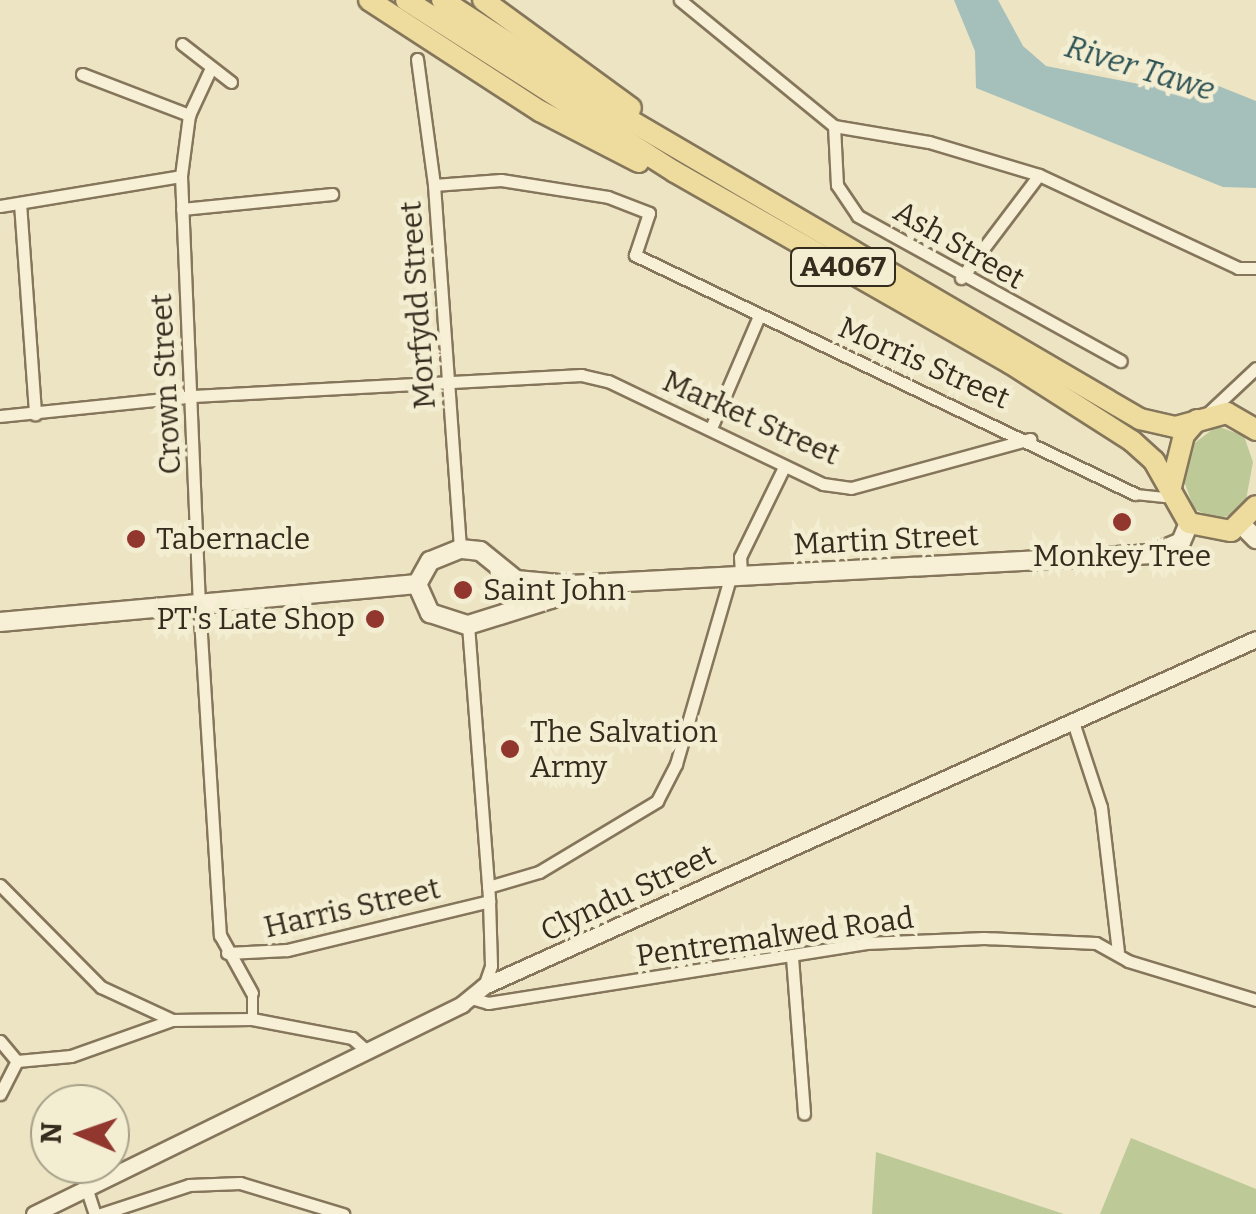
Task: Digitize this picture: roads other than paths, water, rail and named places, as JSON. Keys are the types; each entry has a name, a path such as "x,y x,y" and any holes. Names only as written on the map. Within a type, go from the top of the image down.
{"main road":[{"path":"369,0 605,148 675,172"},
{"name":"A4067","path":"406,0 675,172 1010,363 1132,441 1173,492"},
{"name":"A4067","path":"442,0 693,156 1140,419 1176,427 1202,417"},
{"path":"483,0 693,156"},
{"path":"1256,430 1234,415 1202,417 1184,435 1173,492 1189,523 1218,532 1249,532 1256,506"},
{"name":"Martin Street","path":"570,584 1152,554 1181,542 1189,523"},
{"path":"418,584 430,561 460,549 480,551 516,580 570,584"},
{"path":"418,584 430,613 468,625 499,618 511,606 516,580"},
{"path":"0,622 418,584"},
{"path":"511,606 551,599 570,584"}],"street":[{"path":"680,0 834,126 930,142 1039,175 1238,268 1256,268"},
{"path":"182,44 210,70 230,82"},
{"name":"Morfydd Street","path":"417,59 434,185 460,549"},
{"name":"Crown Street","path":"210,70 189,115 181,176 199,603 220,935 252,993"},
{"path":"82,74 189,115"},
{"name":"Ash Street","path":"834,126 837,185 858,216 961,278 1121,361"},
{"path":"961,278 1039,175"},
{"path":"0,206 181,176"},
{"name":"Morris Street","path":"434,185 500,180 608,197 649,213 635,255 1030,439 1136,494"},
{"path":"182,209 332,194"},
{"path":"20,203 36,414"},
{"path":"711,428 759,316"},
{"path":"1202,417 1256,368"},
{"name":"Market Street","path":"0,416 193,396 448,378 581,374 711,428 784,467 851,488 1030,439"},
{"path":"488,887 539,872 657,801 676,764 740,557 784,467"},
{"path":"1136,494 1173,492"},
{"path":"468,625 489,901 491,966 484,986"},
{"name":"Clyndu Street","path":"34,1214 471,998 484,986 1256,640"},
{"path":"1073,722 1101,808 1118,951"},
{"path":"0,884 101,986 172,1020"},
{"name":"Harris Street","path":"227,953 287,950 489,901"},
{"name":"Pentremalwed Road","path":"471,998 488,1003 866,943 984,938 1096,943 1118,951 1128,961 1256,1000"},
{"path":"792,957 804,1114"},
{"path":"252,993 252,1019"},
{"path":"16,1061 72,1056 172,1020 252,1019 352,1038 366,1050"},
{"path":"0,1041 16,1061"},
{"path":"0,1094 16,1061"},
{"path":"86,1187 98,1214 189,1185 240,1183 343,1214"}],"water":[{"path":"954,0 998,0 1023,46 1046,66 1144,85 1216,85 1256,101 1256,188 1223,187 976,88 975,51"}],"place":[{"name":"Monkey Tree","path":"1122,522"},
{"name":"Tabernacle","path":"136,539"},
{"name":"Saint John","path":"463,590"},
{"name":"PT's Late Shop","path":"375,619"},
{"name":"The Salvation Army","path":"510,749"}],"water label":[{"name":"River Tawe","path":"1140,68"}]}
